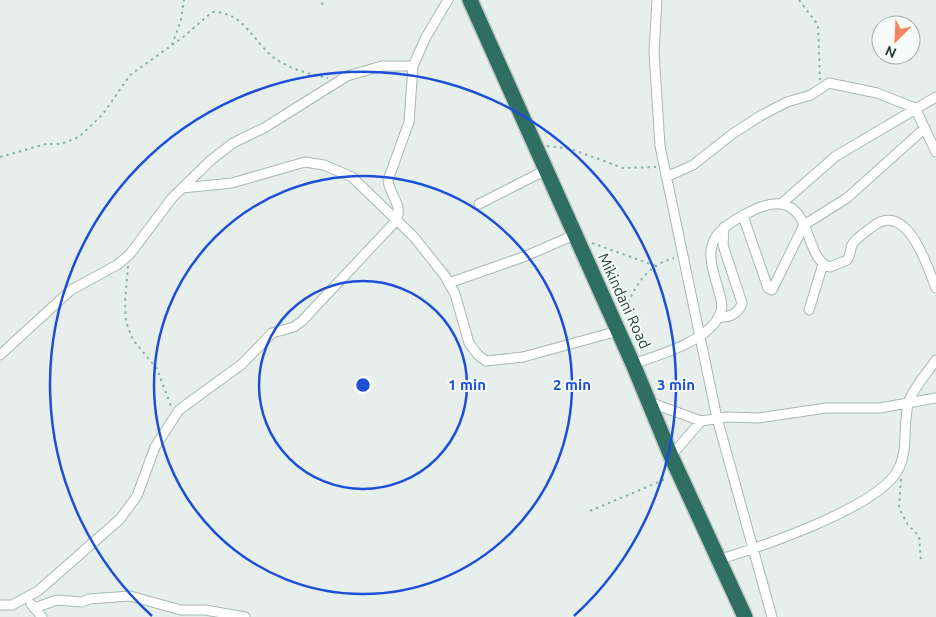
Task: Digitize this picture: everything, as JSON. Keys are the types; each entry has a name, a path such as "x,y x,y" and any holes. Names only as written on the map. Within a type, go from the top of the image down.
{"highway":[{"name":"Mikindani Road","path":"470,0 633,364 671,456 745,617"}],"street":[{"path":"0,605 12,605 38,591 63,572 88,546 120,519 137,496 155,447 174,416 187,402 242,364 272,333 294,327 302,321 397,219 398,206 389,189 388,180 408,122 413,66 426,37 448,0"},
{"path":"657,0 654,61 658,124 666,177 701,334 717,418 755,548 772,617"},
{"path":"0,355 71,290 117,265 130,254 172,198 211,160 233,143 264,128 340,80 371,68 413,66"},
{"path":"666,177 693,165 731,134 760,116 787,102 811,95 831,82 877,93 915,108 936,152"},
{"path":"633,364 669,352 709,330 718,317 722,302 713,274 712,249 714,237 724,227 763,207 780,204 836,156 936,97"},
{"path":"743,216 768,288 771,290 782,273 804,225 847,198 925,128"},
{"path":"182,188 232,183 292,164 305,162 324,164 356,179 420,243 449,283 458,306 468,343 478,356 486,361 523,357 618,331"},
{"path":"479,204 546,170"},
{"path":"780,204 797,212 823,264 809,310"},
{"path":"823,264 834,266 848,260 854,243 878,223 892,221 903,225 911,232 936,288"},
{"path":"718,317 731,316 741,308 742,303 723,245 724,227"},
{"path":"449,283 526,256 574,235"},
{"path":"718,560 755,548 845,511 883,489 898,469 905,448 905,424 909,402 936,360"},
{"path":"649,402 701,421 717,418 759,418 826,408 870,409 936,398"},
{"path":"671,456 701,421"},
{"path":"34,608 57,600 82,602 89,599 130,596 181,610 206,610 245,617"},
{"path":"25,598 42,617"}],"path":[{"path":"172,46 181,20 184,0"},
{"path":"322,5 323,0"},
{"path":"799,0 803,8 818,23 821,87"},
{"path":"0,158 46,144 60,144 79,138 103,114 130,76 172,46 207,15 218,12 243,23 263,47 281,62 313,75 340,80"},
{"path":"535,145 567,147 623,168 664,166"},
{"path":"574,235 656,266"},
{"path":"130,254 125,303 126,322 134,340 157,369 174,416"},
{"path":"618,331 634,287 656,266 684,256"},
{"path":"898,469 901,481 899,508 908,526 919,536 921,561"},
{"path":"590,511 656,484 678,470"}]}
